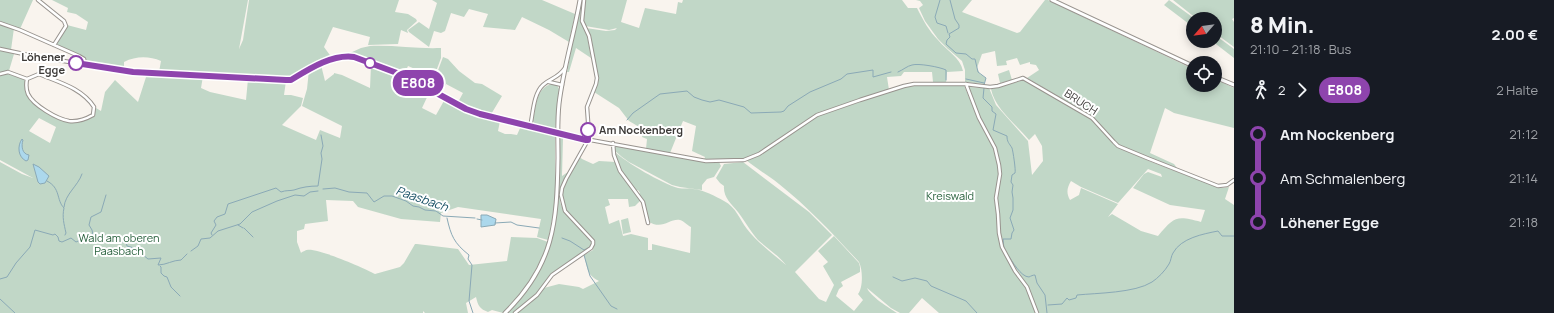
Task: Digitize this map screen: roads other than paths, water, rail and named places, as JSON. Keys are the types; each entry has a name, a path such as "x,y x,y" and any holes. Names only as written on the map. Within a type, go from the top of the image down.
{"main road":[{"path":"505,313 521,296 532,280 543,262 550,244 557,200 558,114 562,83 580,0"},
{"path":"1052,0 1186,63"},
{"path":"1222,80 1234,86"}],"street":[{"path":"38,0 64,21 66,26 54,45"},
{"path":"515,313 537,295 552,275 593,246 593,241 565,211 561,196 562,188 566,179 588,140 587,107 597,78 590,40 582,21 584,0"},
{"path":"0,22 79,56 84,59 85,64"},
{"name":"BRUCH","path":"0,49 133,72 286,80 291,80 320,64 346,56 354,57 405,76 466,109 552,133 706,161 744,160 759,154 817,115 904,86 914,84 966,84 998,86 1023,78 1092,118 1118,146 1218,186 1227,185 1234,180"},
{"path":"530,127 539,90 548,82 560,75 566,67"},
{"path":"0,74 8,72 27,79 38,74 78,90 90,99 94,107 93,115 85,120 69,121 53,114 42,108 31,99 26,89 27,79"},
{"path":"555,79 562,83"},
{"path":"548,82 562,83"},
{"path":"966,84 979,118 996,148 1000,174 996,198 999,233 1002,247 1015,271 1027,287 1037,313"},
{"path":"613,143 615,159 622,175 643,202 648,223"}],"water":[{"path":"22,139 23,151 29,155 28,160 26,161 21,157 19,151 19,145"},
{"path":"33,164 49,176 45,183 40,184 38,182"},
{"path":"481,215 487,215 496,219 495,225 481,227"}],"waterway":[{"path":"940,0 935,17 937,23 946,26 948,33"},
{"path":"950,0 959,28 949,34 950,37 946,44 956,53 966,54 972,59 975,59 978,72 986,78 984,85"},
{"path":"898,72 912,65 929,66 946,70 946,80"},
{"path":"627,120 633,113 660,94 687,91 694,97 702,100 710,102 719,100 744,107 751,113 781,112 810,92 841,79 847,74 873,70 873,77 891,72"},
{"path":"966,79 984,83"},
{"path":"984,88 983,98 992,107 992,111 996,114 993,130 1007,136 1012,148 1015,169 1011,182 1013,185 1013,210 1010,218 1014,230 1011,239 1003,239 1004,249"},
{"path":"212,235 211,233 216,225 214,221 217,217 225,214 228,204 276,188 281,192 318,186 323,146 321,135"},
{"path":"64,207 69,194 82,174"},
{"path":"47,181 54,187 64,208 63,217 66,233 65,235"},
{"name":"Paasbach","path":"323,189 335,188 349,192 367,193 374,202 384,196 392,196 406,201 413,206 425,210 436,211 443,216 475,218"},
{"name":"Paasbach","path":"191,251 198,246 201,239 210,238 218,231 240,224 252,212 295,195 304,196 310,192 318,191"},
{"path":"93,235 89,225 91,217 101,212 106,195"},
{"path":"447,218 454,239 469,255 468,259 472,265 469,301 473,313"},
{"name":"Paasbach","path":"477,219 482,220"},
{"name":"Paasbach","path":"495,223 511,222 517,225 539,228"},
{"name":"Paasbach","path":"238,225 243,228"},
{"path":"244,228 253,237"},
{"name":"Paasbach","path":"0,279 7,277 16,263 30,247 35,230 53,235 55,234 59,241 62,242 71,238 76,242 83,239 87,240 94,234 98,236 108,236 121,242 126,242 127,246 141,248 143,255 148,259 161,258 158,265 181,260 187,254"},
{"path":"1048,305 1062,304 1067,298 1069,300 1076,298 1077,295 1116,292 1145,286 1157,278 1166,269 1172,254 1187,240 1199,235 1218,231 1222,236 1234,236"},
{"name":"Paasbach","path":"562,238 584,250 590,247 592,243"},
{"name":"Paasbach","path":"584,255 590,276 611,306 617,309"},
{"path":"1008,255 1023,274 1029,277 1035,275 1037,283 1045,295 1047,313"},
{"path":"160,266 161,273 167,277 171,287 180,296"},
{"path":"893,277 902,281 915,278 927,281 931,286 966,301 977,313"},
{"path":"0,299 15,313"}],"place":[{"name":"Löhener Egge","path":"76,63"},
{"name":"Am Nockenberg","path":"588,130"}],"park label":[{"name":"Kreiswald","path":"950,196"},
{"name":"Wald am oberen Paasbach","path":"119,244"}]}
